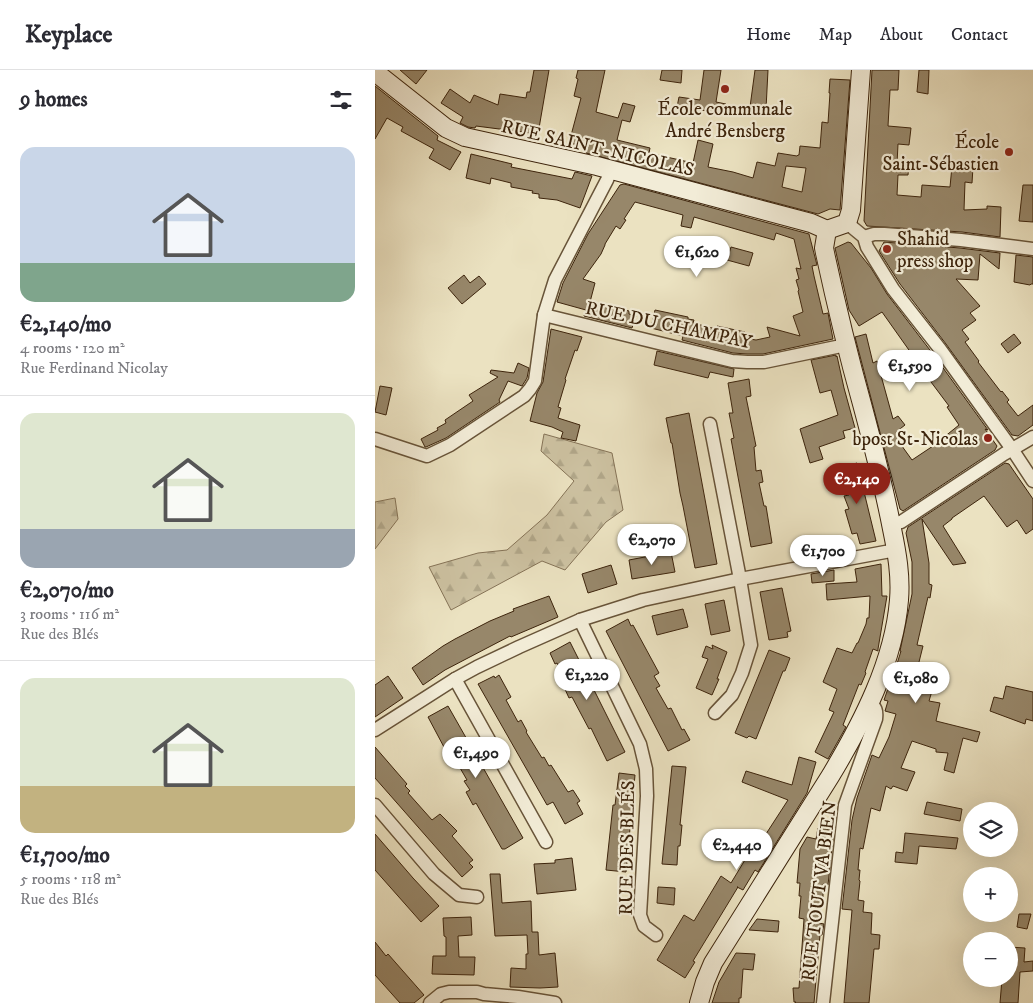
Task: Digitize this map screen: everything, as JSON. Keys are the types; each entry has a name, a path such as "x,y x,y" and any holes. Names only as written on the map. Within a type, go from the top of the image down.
{"street":[{"path":"847,223 851,210 861,70"},
{"name":"RUE SAINT-NICOLAS","path":"375,72 436,120 462,136 611,170 799,219 816,224 827,230"},
{"path":"375,439 427,456 450,445 524,396 530,390 535,381 544,315 555,280 611,170"},
{"path":"699,1003 703,987 713,963 844,753 878,684 896,622 900,583 891,524 878,464 846,345 825,253 827,230 847,223"},
{"path":"847,223 864,237 867,247 893,289 940,349 1033,481"},
{"path":"864,237 874,234 885,234 1033,248"},
{"name":"RUE DU CHAMPAY","path":"544,315 732,361 764,362 846,345"},
{"path":"710,424 751,645 733,695 715,713"},
{"path":"891,524 901,522 1033,437"},
{"path":"375,730 477,667 579,620 643,600 740,579 896,550"},
{"name":"RUE DES BLÉS","path":"579,620 640,744 646,769 647,796 640,915 644,926 657,935"},
{"path":"455,679 546,842"},
{"name":"RUE TOUT VA BIEN","path":"823,1003 845,805 876,719 877,710 869,702"},
{"path":"375,805 434,874 459,896 477,897"},
{"path":"430,1003 441,994 449,992 477,992 555,1003"}],"green space":[{"path":"544,434 612,453 623,510 606,522 565,570 542,561 451,610 429,567 478,553 507,550 547,515 574,481 541,451"},
{"path":"395,498 398,519 375,549 375,502"}],"building":[{"path":"400,70 427,70 416,84"},
{"path":"534,70 549,70 538,134 476,126 475,128 468,127 460,123 463,117 441,103 450,89 470,103 474,95 498,105 500,94 526,98 527,92 530,92"},
{"path":"578,70 605,70 596,112 618,118 623,103 635,106 630,122 622,120 617,140 650,148 649,153 693,163 698,140 713,144 708,167 753,178 757,162 775,166 778,153 797,156 799,155 800,146 820,148 822,122 828,123 830,79 850,80 840,210 830,209 818,214 586,153 588,147 569,143 581,98 574,96 578,79 576,78","holes":["786,166 806,168 802,192 782,187"]},
{"path":"662,70 682,70 681,83 660,80"},
{"path":"704,70 721,70 716,102 726,104 724,113 677,107 679,97 700,100"},
{"path":"755,70 768,70 766,109 750,107"},
{"path":"872,70 899,70 898,90 890,90 888,126 911,128 909,145 898,144 897,164 909,164 908,175 898,175 897,195 921,197 922,185 950,187 952,166 973,167 972,183 965,182 964,210 987,209 987,206 1001,207 1000,237 962,232 867,226 864,221"},
{"path":"919,70 929,70 928,94 917,92"},
{"path":"375,86 438,136 437,140 461,152 450,170 429,158 434,149 401,131 403,127 387,118 375,139"},
{"path":"471,154 512,164 511,167 572,179 575,172 592,176 580,208 557,200 539,198 539,194 532,193 533,191 511,187 511,183 491,178 490,184 466,178"},
{"path":"624,184 809,234 817,265 812,266 814,276 823,314 828,313 833,339 763,354 747,354 733,353 682,340 683,336 651,328 655,310 688,317 688,319 694,320 693,323 716,329 717,326 745,332 744,338 756,340 770,337 767,327 800,336 793,316 803,312 796,280 799,279 796,268 801,269 794,239 776,233 774,240 694,217 691,228 681,226 683,215 635,202 620,229 616,226 601,254 583,279 595,283 590,302 629,311 629,314 636,316 632,328 584,316 586,310 557,302 563,283 588,234 620,185"},
{"path":"1023,185 1033,185 1033,222 1019,221"},
{"path":"848,242 851,243 871,268 887,294 988,430 985,429 997,446 995,450 903,511 900,509 855,337 866,334 873,363 877,361 893,419 898,416 905,425 896,432 902,440 899,442 912,460 959,425 947,407 949,406 925,374 920,378 910,364 916,360 882,312 859,326 849,310 835,248"},
{"path":"884,242 1000,253 999,269 980,254 978,280 956,279 980,306 970,313 976,320 962,330 969,339 965,342 978,362 1009,400 1007,402 1018,416 1033,405 1033,425 1018,436 1012,435 900,284 879,251"},
{"path":"731,247 753,253 749,266 727,260"},
{"path":"1016,255 1033,257 1033,284 1014,282"},
{"path":"464,275 470,283 479,276 486,284 462,304 448,288"},
{"path":"551,329 582,337 577,351 575,350 565,379 558,407 561,408 558,418 580,425 576,441 561,438 563,432 552,427 530,421 537,393 543,382"},
{"path":"1014,334 1021,343 1008,353 1001,344"},
{"path":"657,351 734,369 733,377 710,372 708,378 654,365"},
{"path":"836,355 855,428 843,431 845,438 819,447 823,459 810,463 800,429 838,415 831,390 820,393 811,360"},
{"path":"518,363 529,368 527,378 522,386 508,381 499,400 500,402 446,438 425,447 421,439 438,430 437,428 446,423 445,420 473,401 469,395 498,377 490,373 491,370 514,373"},
{"path":"749,379 751,396 746,397 756,446 754,447 756,471 761,470 763,482 759,483 764,506 766,506 772,543 751,547 731,439 734,438 729,413 733,413 728,383"},
{"path":"380,386 392,388 386,415 375,412"},
{"path":"689,413 717,564 695,568 666,418"},
{"path":"857,463 876,541 860,544 857,533 852,534 845,510 849,509 844,496 849,495 840,468"},
{"path":"1005,463 1009,464 1033,499 1033,529 1026,534 1017,520 1007,527 984,496 943,526 966,563 953,565 922,519 929,563 929,584 932,585 917,645 923,646 913,686 932,691 929,701 940,703 936,721 980,732 977,742 963,738 954,773 944,770 948,753 936,752 936,749 912,741 901,768 915,772 907,791 893,786 891,789 886,786 880,811 871,808 863,849 860,848 858,900 864,901 863,912 872,913 871,934 880,935 879,949 874,949 869,1003 844,1003 852,910 842,909 852,820 857,798 872,755 879,758 889,737 896,714 885,711 888,701 884,700 901,651 912,594 912,562 906,533 908,527"},
{"path":"671,552 675,572 632,579 629,560"},
{"path":"881,564 882,596 887,596 878,651 873,649 866,673 861,685 859,684 843,725 846,727 828,759 815,752 834,712 829,710 837,689 823,682 837,648 852,653 858,643 867,618 869,618 870,596 827,600 826,584 857,582 855,569"},
{"path":"611,565 617,584 588,593 582,574"},
{"path":"834,570 834,581 812,583 811,574"},
{"path":"782,588 791,631 787,632 788,637 769,640 760,592"},
{"path":"549,596 558,617 510,636 445,670 423,685 412,668 455,639 514,611 513,609"},
{"path":"724,600 730,631 711,635 705,604"},
{"path":"683,609 688,627 657,635 652,616"},
{"path":"628,619 659,673 654,676 660,686 656,688 668,709 671,708 682,730 684,729 690,740 668,751 606,631"},
{"path":"570,642 625,752 607,761 591,728 589,729 572,697 569,698 564,687 569,685 550,653"},
{"path":"712,645 727,652 712,695 696,688 708,659 702,657 706,646 713,649"},
{"path":"769,650 790,658 756,739 749,736 747,738 735,733"},
{"path":"499,675 511,697 506,700 518,722 521,720 542,758 544,757 549,766 551,765 568,792 573,790 580,801 577,803 583,814 565,824 553,802 547,805 478,684"},
{"path":"388,676 403,698 375,717 375,685"},
{"path":"1006,686 1033,692 1033,721 1026,719 1025,724 990,711 994,697 1003,699"},
{"path":"448,706 523,838 505,849 502,849 476,803 473,805 466,792 470,790 464,781 467,780 448,747 445,749 428,717"},
{"path":"375,747 407,784 405,786 410,791 408,793 432,820 440,814 457,831 452,836 473,860 469,863 473,867 462,877 375,778"},
{"path":"799,757 816,762 807,793 758,872 755,870 743,890 738,887 693,961 695,962 685,978 657,960 684,915 694,921 721,876 731,883 754,845 751,845 758,834 764,837 788,800 742,782 746,771 792,785"},
{"path":"672,766 686,767 677,865 662,864"},
{"path":"619,773 635,775 626,872 606,870 613,805 615,805"},
{"path":"927,802 962,809 960,821 924,814"},
{"path":"818,828 834,830 828,885 823,884 823,897 821,897 819,923 824,924 822,935 820,935 814,1003 795,1003 793,988 799,988 804,919 799,918 801,896 799,896 800,883 797,883 800,849 807,837 816,839"},
{"path":"905,833 958,838 956,849 919,846 917,864 895,862 896,852 903,853"},
{"path":"375,834 439,906 421,922 375,870"},
{"path":"572,858 576,890 537,894 534,864 555,863 555,860"},
{"path":"490,874 500,874 502,903 531,901 532,932 538,932 539,955 555,953 558,987 510,987 511,968 526,969 526,954 528,954 527,935 495,936"},
{"path":"658,887 675,888 674,905 657,903"},
{"path":"1019,914 1031,914 1027,929 1017,927"},
{"path":"471,917 472,935 458,936 459,957 475,957 474,975 432,974 433,956 446,956 443,918"},
{"path":"757,919 779,921 778,932 749,930"},
{"path":"375,942 424,995 414,1003 400,1003 375,975"},
{"path":"1018,948 1025,948 1024,962 1033,961 1033,971 1020,972 1018,1003 1000,1003 1001,987 1018,987"},
{"path":"736,953 755,954 753,970 743,969 739,1003 712,1003 719,982"}],"place":[{"name":"École communale André Bensberg","path":"725,89"},
{"name":"École Saint-Sébastien","path":"1009,152"},
{"name":"Shahid press shop","path":"887,249"},
{"name":"bpost St-Nicolas","path":"988,438"}]}
